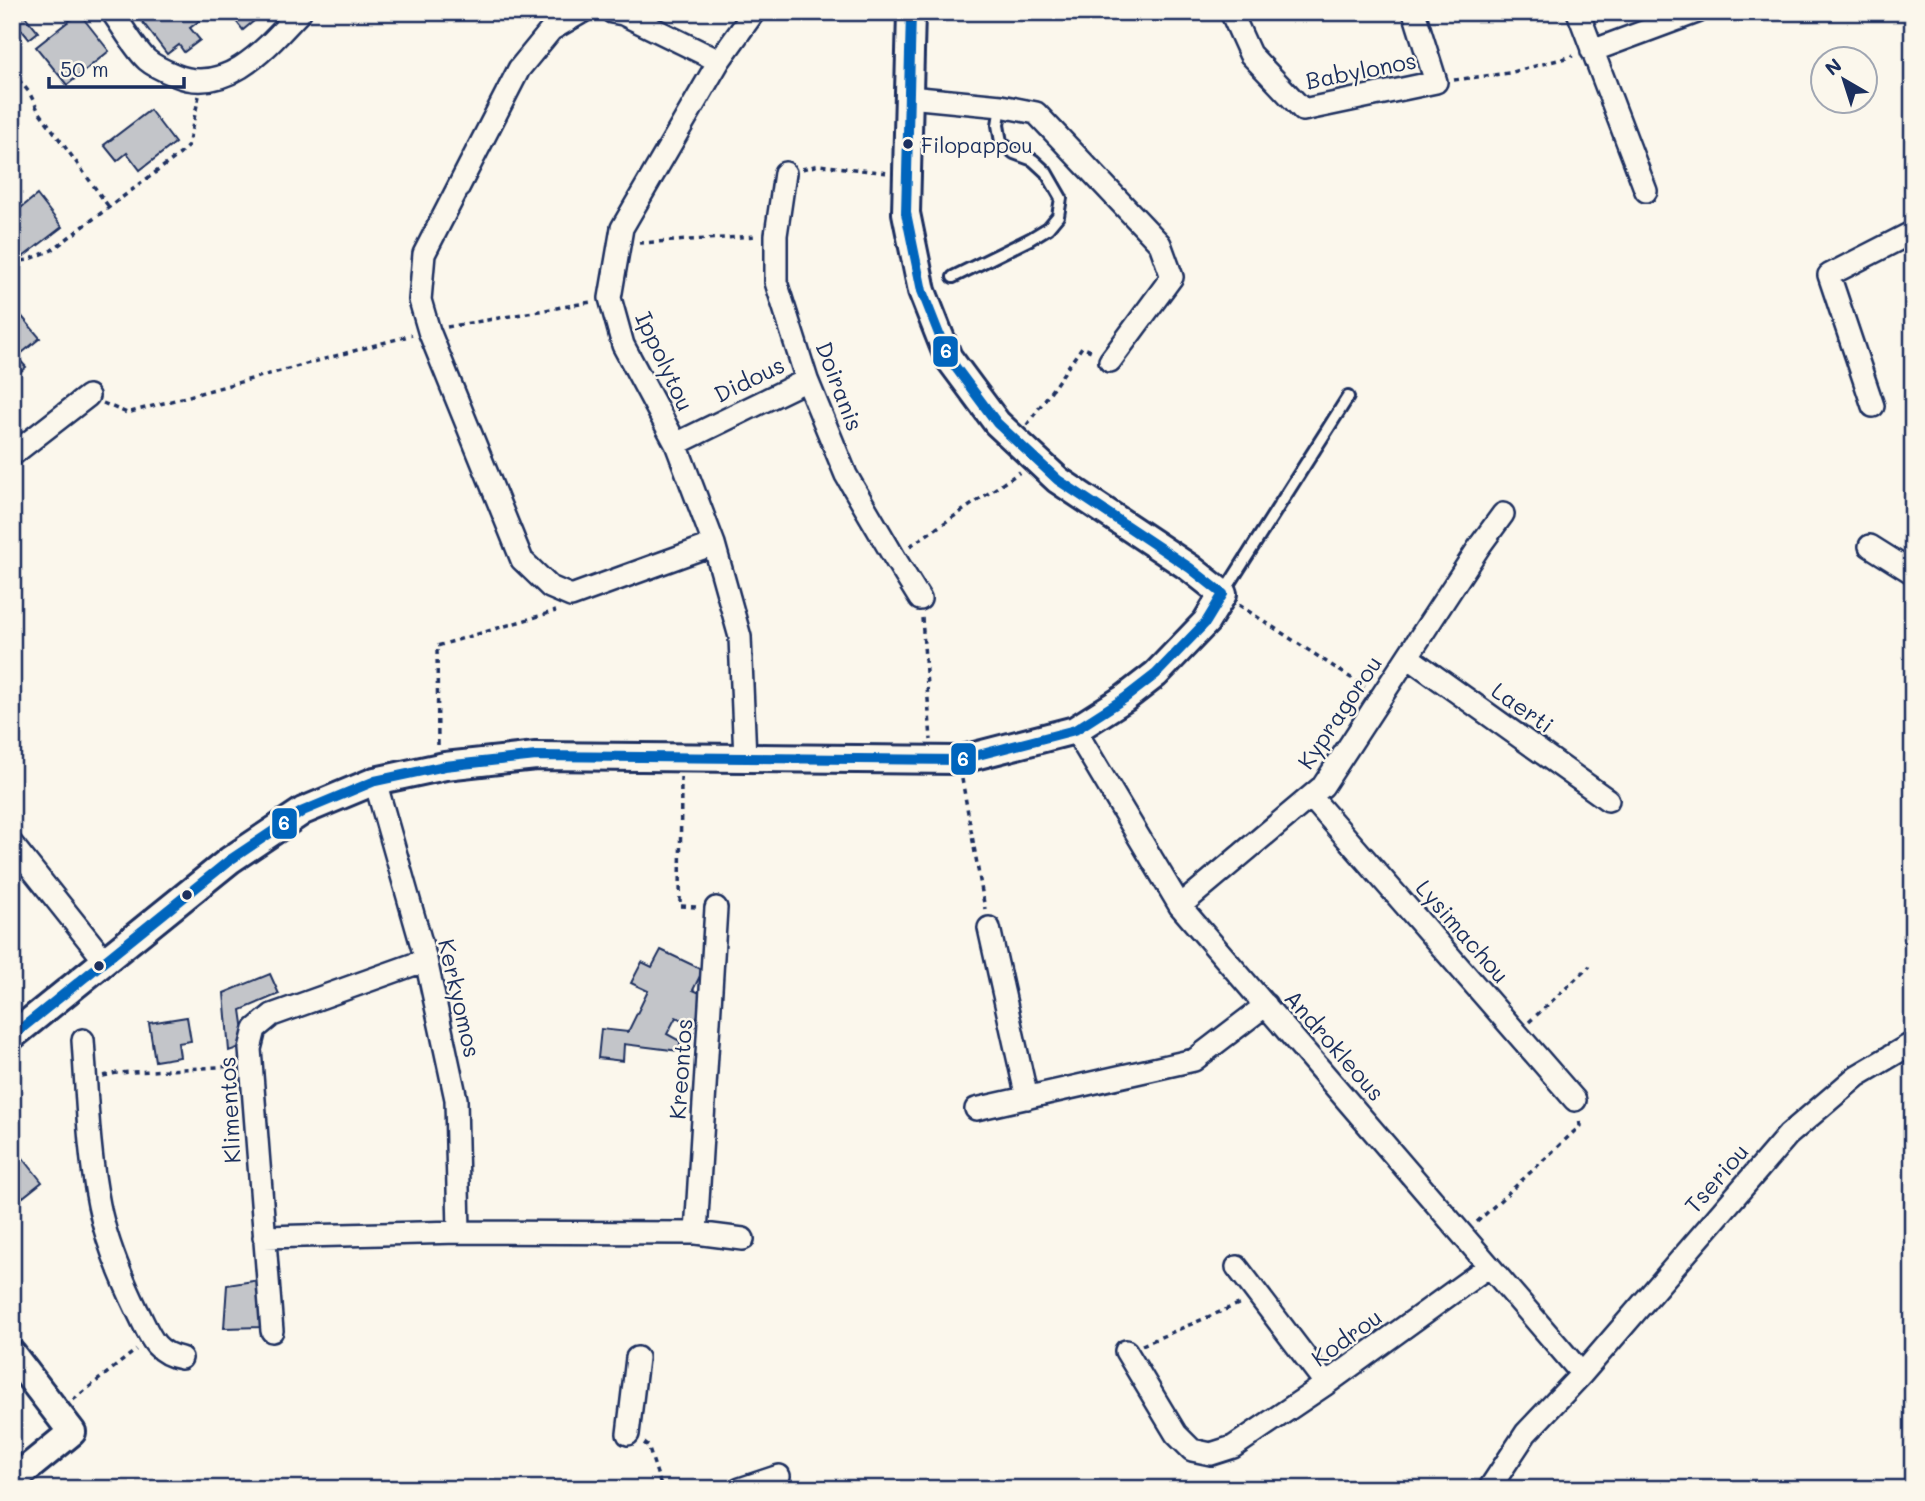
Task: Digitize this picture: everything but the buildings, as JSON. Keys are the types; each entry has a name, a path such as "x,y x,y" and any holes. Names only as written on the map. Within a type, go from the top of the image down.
{"street":[{"path":"112,12 146,59 181,77 202,81 230,74 241,67 262,52 300,12"},
{"path":"582,12 551,30 519,69 424,254 420,300 429,331 522,560 550,587 572,596 714,544"},
{"path":"612,12 623,14 719,61"},
{"name":"Ippolytou","path":"745,758 740,637 714,544 676,444 624,345 610,298 622,228 719,61 754,12"},
{"path":"12,1036 230,860 303,811 375,781 438,768 537,756 959,760 1075,730 1125,698 1156,674 1206,622 1223,594 1190,568 1058,480 997,423 948,357 922,291 906,213 911,12"},
{"name":"Babylonos","path":"1231,12 1250,54 1303,110 1436,82 1414,12"},
{"path":"1578,12 1646,191"},
{"path":"1592,51 1697,12"},
{"path":"909,97 1001,106 1036,113 1160,244 1172,277 1110,361"},
{"name":"Doiranis","path":"785,173 776,235 776,282 807,380 846,475 920,598"},
{"path":"1873,406 1829,275 1913,232"},
{"name":"Didous","path":"676,444 807,380"},
{"path":"12,455 89,396"},
{"name":"Kypragorou","path":"1180,906 1323,786 1503,514"},
{"path":"1870,546 1913,573"},
{"name":"Laerti","path":"1408,657 1608,800"},
{"name":"Androkleous","path":"1075,730 1180,906 1582,1374"},
{"name":"Kerkyomos","path":"375,781 426,960 456,1099 459,1232"},
{"name":"Lysimachou","path":"1311,797 1575,1100"},
{"path":"12,844 104,961"},
{"name":"Kreontos","path":"696,1233 716,908"},
{"path":"989,929 1027,1098"},
{"name":"Klimentos","path":"272,1331 250,1049 255,1028 272,1015 426,960"},
{"path":"976,1109 1194,1060 1266,1005"},
{"path":"83,1040 93,1175 99,1209 128,1292 155,1346 168,1356 181,1358"},
{"name":"Tseriou","path":"1489,1489 1526,1433 1582,1374 1788,1135 1857,1076 1913,1043"},
{"path":"264,1237 459,1232 696,1233 743,1239"},
{"name":"Kodrou","path":"1126,1351 1176,1434 1192,1450 1210,1454 1233,1447 1326,1384 1489,1266"},
{"path":"1237,1267 1326,1384"},
{"path":"12,1354 64,1422 12,1481"},
{"path":"628,1434 637,1358"},
{"path":"740,1489 779,1476"}],"lane":[{"path":"953,277 1030,239 1048,228 1058,216 1061,198 1046,172 1033,160 1014,153 1001,142 998,125 1001,106"},
{"path":"1223,594 1348,397"}],"path":[{"path":"1436,82 1509,73 1592,51"},
{"path":"12,72 29,92 38,110 109,207"},
{"path":"12,262 29,260 52,250 188,146 202,81"},
{"path":"785,173 818,165 907,176"},
{"path":"619,244 776,235"},
{"path":"89,396 127,413 429,331 610,298"},
{"path":"1016,441 1082,346 1110,361"},
{"path":"894,557 1037,460"},
{"path":"438,768 437,646 555,611 562,592"},
{"path":"1223,594 1381,697"},
{"path":"920,598 932,759"},
{"path":"681,757 680,906 716,908"},
{"path":"959,760 989,929"},
{"path":"1518,1033 1591,966"},
{"path":"86,1079 117,1073 251,1065"},
{"path":"1462,1235 1580,1126 1575,1100"},
{"path":"1126,1351 1259,1296"},
{"path":"64,1422 151,1338"},
{"path":"628,1434 648,1446 662,1489"}],"transit line":[{"name":"6","path":"12,1036 230,860 303,811 375,781 445,766 536,756 959,760 1075,730 1125,698 1156,674 1206,622 1223,594 1190,568 1058,480 997,423 948,357 922,291 906,213 911,12"}],"place":[{"name":"Filopappou","path":"908,144"}]}
